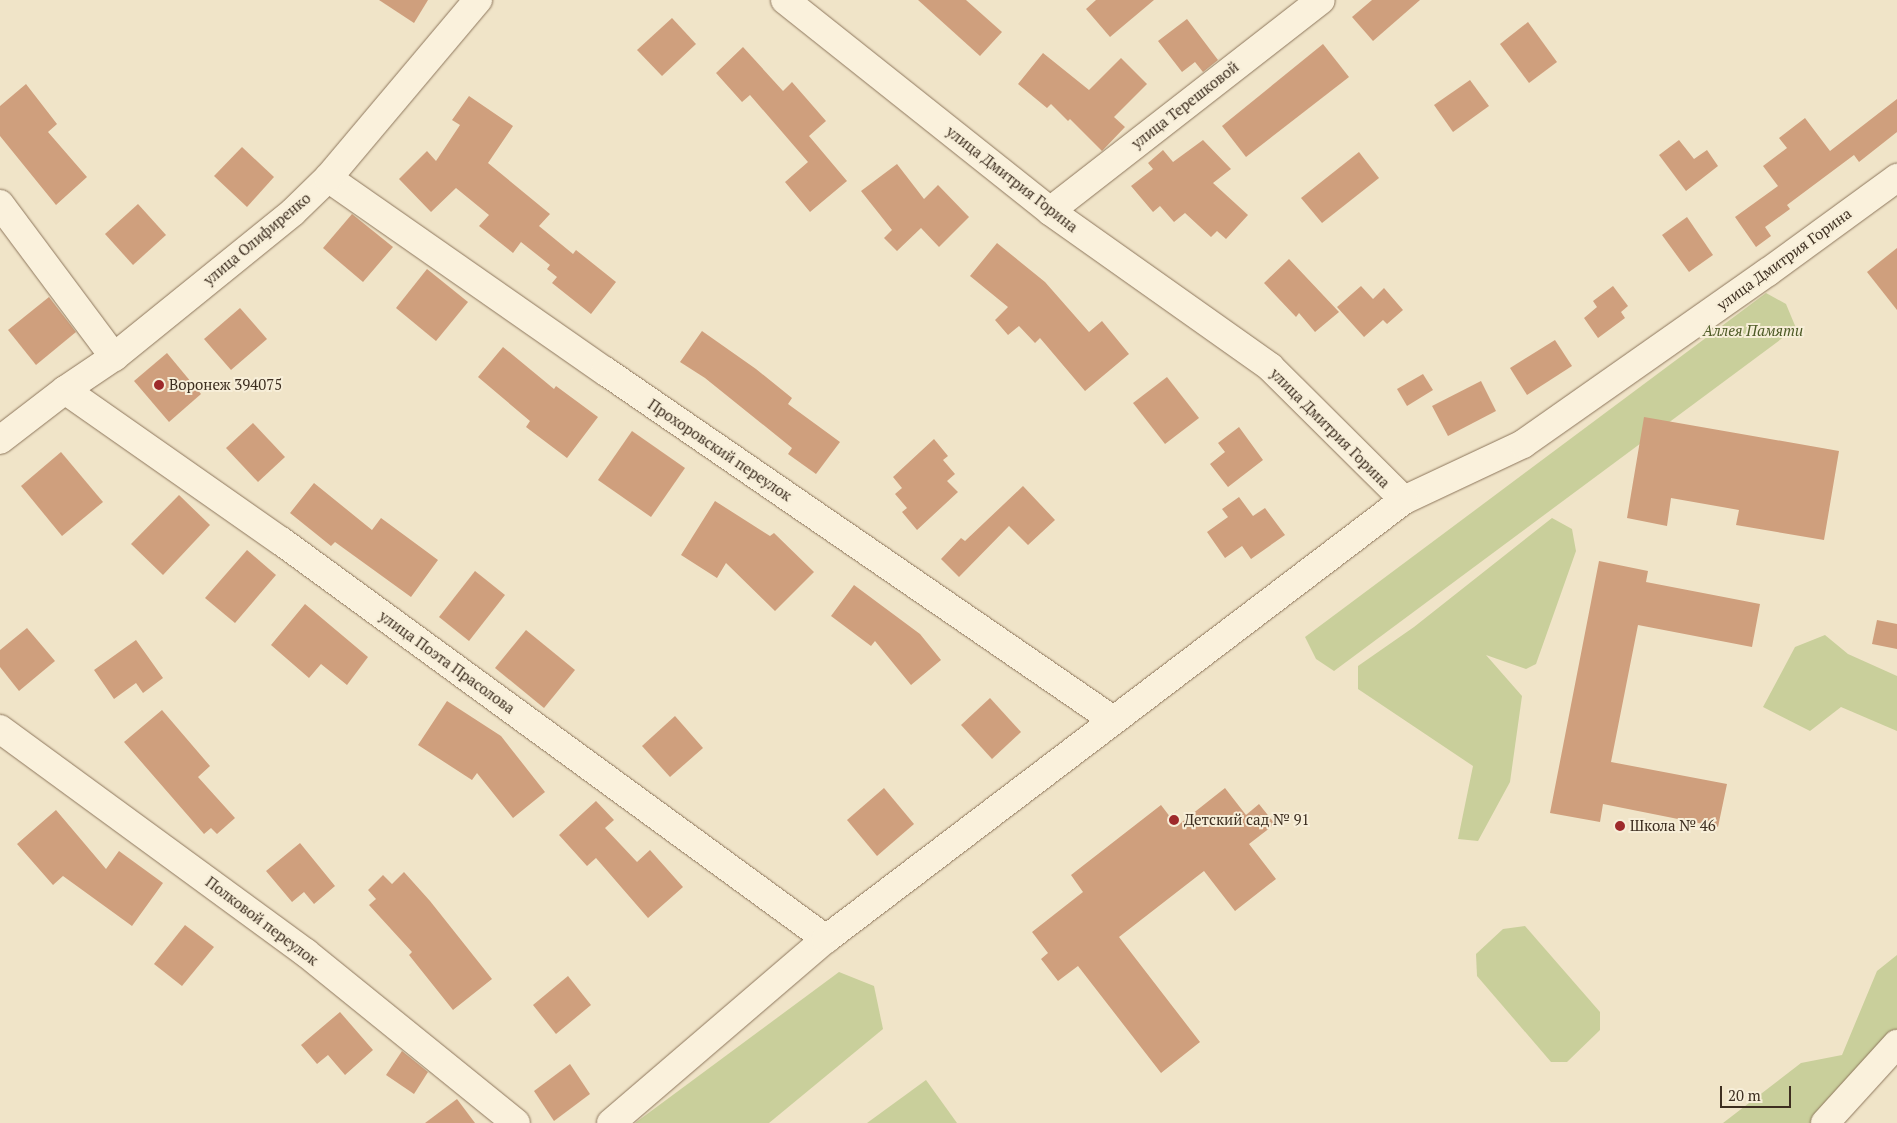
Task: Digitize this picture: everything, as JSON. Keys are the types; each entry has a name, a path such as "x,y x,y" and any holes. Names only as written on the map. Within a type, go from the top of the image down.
{"street":[{"name":"улица Олифиренко","path":"0,440 65,390 114,357 293,212 328,178 478,0"},
{"name":"улица Дмитрия Горина","path":"785,0 1050,211 1270,367 1404,500 1523,444 1768,272 1897,178"},
{"name":"улица Терешковой","path":"1050,211 1321,0"},
{"name":"Прохоровский переулок","path":"328,178 613,377 1113,720"},
{"path":"0,204 114,357"},
{"name":"улица Поэта Прасолова","path":"65,390 281,541 826,939"},
{"path":"611,1123 826,939 1404,500"},
{"name":"Полковой переулок","path":"0,729 306,952 516,1123"},
{"path":"1825,1123 1897,1044"}],"green space":[{"name":"Аллея Памяти","path":"1766,293 1786,304 1796,328 1334,671 1316,659 1305,637"},
{"path":"1552,518 1572,529 1576,551 1536,664 1526,669 1486,655 1522,696 1510,782 1478,841 1458,839 1473,766 1358,689 1358,666 1414,627"},
{"path":"1825,635 1848,654 1897,676 1897,731 1841,707 1810,731 1763,707 1795,647"},
{"path":"1525,926 1600,1012 1600,1030 1567,1062 1551,1062 1477,976 1476,954 1503,929"},
{"path":"1897,955 1897,1064 1828,1123 1723,1123 1801,1063 1842,1055 1877,971"},
{"path":"839,972 874,986 883,1029 769,1123 635,1123"},
{"path":"926,1080 957,1123 867,1123"}],"building":[{"path":"379,0 428,0 414,23"},
{"path":"918,0 966,0 1002,32 980,56"},
{"path":"1096,0 1154,0 1110,37 1086,9"},
{"path":"1372,0 1420,0 1373,41 1352,17"},
{"path":"672,18 696,44 662,76 637,50"},
{"path":"1187,19 1218,60 1203,72 1195,62 1182,72 1158,41"},
{"path":"1528,22 1557,62 1529,83 1500,44"},
{"path":"1323,44 1349,77 1246,157 1222,126"},
{"path":"743,47 783,91 792,82 826,121 809,136 847,181 810,212 785,182 808,162 750,95 742,102 716,73"},
{"path":"1043,53 1089,90 1121,58 1147,84 1114,117 1125,127 1102,151 1070,119 1068,121 1051,104 1047,108 1018,84"},
{"path":"1470,80 1489,106 1453,132 1434,105"},
{"path":"26,84 57,124 48,132 87,177 56,205 0,136 0,106"},
{"path":"469,96 513,126 488,163 550,214 539,226 573,254 576,250 616,282 591,314 552,283 557,277 547,269 550,265 521,242 513,253 479,226 489,215 456,188 431,212 399,179 427,151 436,161 460,125 452,120"},
{"path":"1897,99 1897,132 1859,162 1854,155 1787,205 1790,209 1765,227 1771,236 1756,247 1735,217 1778,186 1763,166 1787,148 1779,138 1805,118 1830,151"},
{"path":"1203,140 1231,169 1213,183 1248,215 1226,239 1217,231 1211,237 1185,213 1174,222 1160,206 1153,212 1131,186 1153,169 1148,163 1163,150 1173,162"},
{"path":"1679,140 1694,159 1707,150 1718,166 1686,191 1659,155"},
{"path":"242,147 274,177 247,207 214,176"},
{"path":"1359,152 1379,178 1322,223 1301,198"},
{"path":"897,164 924,199 938,185 969,217 939,247 921,228 897,251 884,238 892,230 861,191"},
{"path":"138,204 166,235 133,265 105,234"},
{"path":"352,214 393,247 363,282 323,248"},
{"path":"1687,217 1713,255 1689,272 1662,235"},
{"path":"997,243 1045,282 1089,332 1102,321 1129,354 1085,391 1040,338 1035,343 1019,326 1008,335 995,320 1008,307 970,276"},
{"path":"1897,248 1897,310 1867,272"},
{"path":"1289,259 1339,312 1315,332 1299,313 1296,317 1264,283"},
{"path":"427,269 468,302 436,341 396,308"},
{"path":"1361,286 1373,299 1384,288 1403,310 1387,324 1383,320 1364,337 1337,307"},
{"path":"1613,286 1628,306 1621,312 1625,318 1598,338 1584,318 1597,307 1593,301"},
{"path":"49,297 76,332 36,365 8,330"},
{"path":"240,308 267,339 231,370 204,339"},
{"path":"702,331 756,369 792,398 788,404 840,442 816,474 788,454 792,448 705,378 680,362"},
{"path":"1555,340 1572,366 1527,395 1510,368"},
{"path":"503,347 554,389 556,386 598,417 567,458 526,427 530,421 478,377"},
{"path":"167,353 201,394 169,422 134,381"},
{"path":"1423,374 1433,390 1407,406 1397,389"},
{"path":"1167,377 1199,418 1165,444 1133,403"},
{"path":"1481,381 1496,411 1448,436 1432,406"},
{"path":"1644,417 1839,451 1824,540 1736,525 1739,510 1671,498 1667,526 1627,518"},
{"path":"253,423 285,457 258,482 226,448"},
{"path":"1239,427 1263,460 1228,487 1210,464 1225,452 1218,443"},
{"path":"632,431 685,468 651,517 598,480"},
{"path":"934,439 948,456 943,460 955,474 947,481 958,492 917,530 902,512 907,508 895,494 902,488 893,477"},
{"path":"61,452 103,502 62,536 21,486"},
{"path":"314,483 372,530 381,518 438,560 411,597 335,542 331,546 290,513"},
{"path":"1023,486 1055,520 1028,545 1009,526 959,577 941,559 961,538 965,541"},
{"path":"179,495 210,525 163,575 131,544"},
{"path":"1239,497 1253,516 1265,508 1285,535 1251,559 1242,546 1225,558 1207,532 1228,517 1222,509"},
{"path":"715,501 770,536 774,533 814,572 775,611 726,563 717,578 681,555"},
{"path":"247,550 276,575 235,623 205,598"},
{"path":"1599,561 1648,571 1646,582 1760,604 1752,647 1638,625 1611,762 1727,784 1718,827 1603,804 1600,822 1550,813"},
{"path":"475,571 505,595 469,641 439,617"},
{"path":"854,585 920,634 941,660 911,685 875,641 871,646 831,616"},
{"path":"305,604 368,657 347,685 321,664 309,678 271,645"},
{"path":"1877,620 1897,624 1897,649 1872,644"},
{"path":"27,628 55,661 19,691 0,667 0,650"},
{"path":"526,630 575,670 544,708 495,668"},
{"path":"136,640 163,678 143,693 136,683 114,699 94,670"},
{"path":"990,698 1021,732 992,759 961,725"},
{"path":"447,701 501,736 545,792 513,818 477,773 472,780 418,745"},
{"path":"162,710 210,766 198,777 235,818 217,834 211,828 204,834 124,742"},
{"path":"675,716 703,748 670,777 642,746"},
{"path":"884,788 914,824 877,856 847,820"},
{"path":"1225,788 1246,815 1259,804 1275,824 1249,844 1276,879 1235,911 1204,871 1119,937 1200,1042 1161,1073 1078,966 1058,981 1041,959 1048,953 1032,932 1083,892 1071,875 1161,805 1177,826"},
{"path":"596,801 614,820 605,828 637,862 650,850 683,887 648,918 596,858 587,866 559,835"},
{"path":"56,810 106,869 119,851 163,883 132,926 63,876 53,885 17,844"},
{"path":"300,843 335,886 314,904 304,892 292,902 266,871"},
{"path":"404,872 430,901 492,979 453,1010 409,955 412,952 369,905 376,899 368,890 383,875 392,884"},
{"path":"185,925 214,947 182,986 154,964"},
{"path":"568,976 591,1005 556,1034 533,1005"},
{"path":"340,1012 373,1050 345,1075 328,1055 317,1064 301,1045"},
{"path":"402,1051 428,1072 414,1094 386,1075"},
{"path":"570,1064 590,1094 554,1121 534,1091"},
{"path":"457,1099 475,1123 425,1123"}],"place":[{"name":"Воронеж 394075","path":"159,385"},
{"name":"Детский сад № 91","path":"1174,820"},
{"name":"Школа № 46","path":"1620,826"}]}
